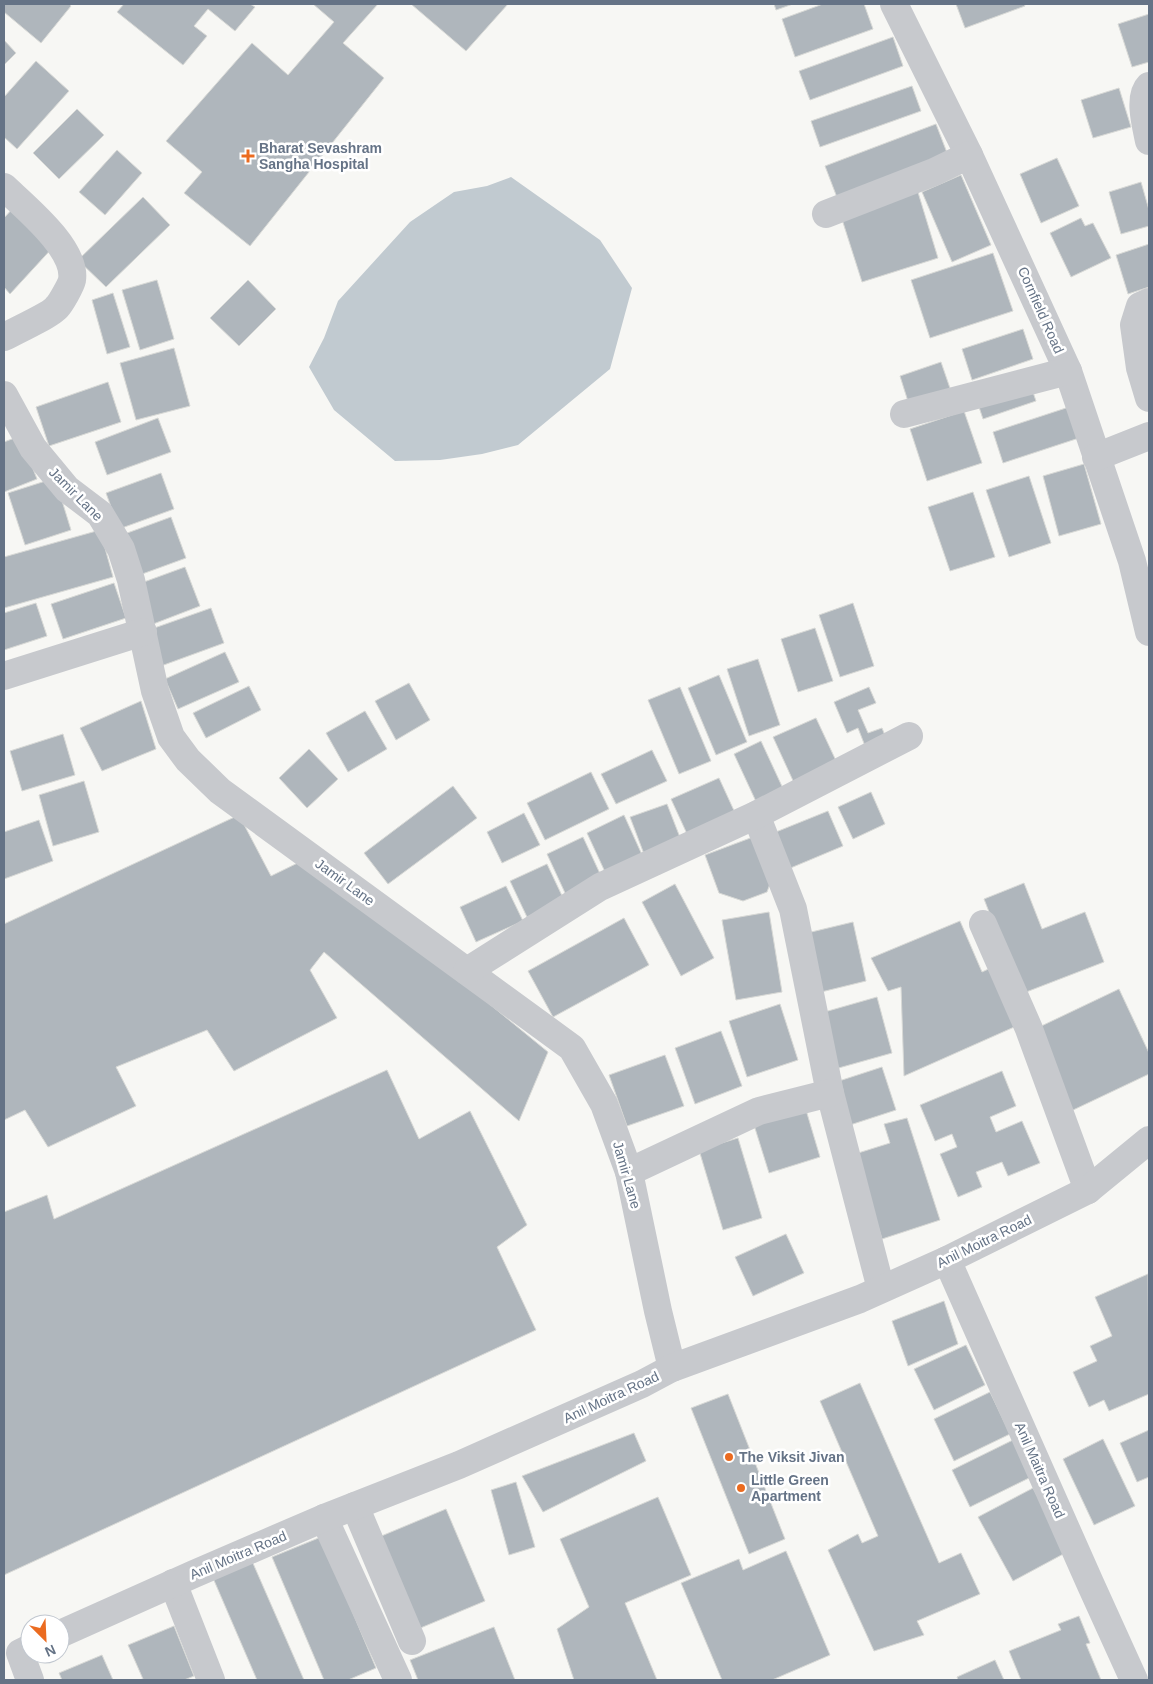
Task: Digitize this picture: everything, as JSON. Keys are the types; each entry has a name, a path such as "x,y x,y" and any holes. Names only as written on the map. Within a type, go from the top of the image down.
{"street":[{"name":"Cornfield Road","path":"894,4 969,155 1068,371 1132,561 1149,632"},
{"path":"1149,86 1145,90 1144,114 1149,140"},
{"path":"826,214 934,172 969,155"},
{"path":"4,187 59,242 70,264 72,281 56,308 4,337"},
{"path":"1149,302 1140,306 1134,325 1140,368 1149,398"},
{"path":"904,414 1068,371"},
{"name":"Jamir Lane","path":"4,395 33,448 67,488 100,514 120,549 131,580 155,691 171,737 188,760 220,791 572,1048 604,1104 629,1172 672,1368"},
{"path":"1096,457 1149,436"},
{"path":"4,676 143,632"},
{"path":"467,972 600,887 756,815 909,736"},
{"path":"756,815 793,909 830,1093 881,1289"},
{"path":"984,924 1029,1029 1088,1190"},
{"path":"629,1172 759,1110 830,1093"},
{"name":"Anil Moitra Road","path":"70,1629 324,1518 459,1465 642,1384 672,1368 860,1299 947,1260 1088,1190 1149,1140"},
{"name":"Anil Maitra Road","path":"947,1260 1134,1680"},
{"path":"355,1506 412,1641"},
{"path":"324,1518 398,1680"},
{"path":"173,1583 211,1680"},
{"path":"27,1664 30,1680"}],"shaded area":[{"path":"511,177 600,240 632,288 610,369 518,445 482,454 440,460 395,461 334,410 309,367 324,338 338,301 410,222 454,192 487,186"}],"building":[{"path":"4,4 69,4 71,6 41,43 4,12"},
{"path":"124,4 250,4 255,7 235,31 208,9 194,26 207,36 183,65 117,12"},
{"path":"313,4 378,4 343,43 384,78 250,246 184,193 202,172 166,141 252,43 288,75 334,22"},
{"path":"411,4 508,4 466,51"},
{"path":"774,4 793,4 776,10"},
{"path":"823,4 864,4 873,29 795,57 782,19"},
{"path":"956,4 1024,4 1025,6 965,28"},
{"path":"1149,14 1149,62 1132,67 1118,24"},
{"path":"893,37 903,66 810,100 799,71"},
{"path":"4,40 16,53 4,65"},
{"path":"36,61 69,91 17,149 4,137 4,97"},
{"path":"912,86 921,111 820,147 811,121"},
{"path":"1119,88 1131,127 1093,138 1081,100"},
{"path":"77,109 104,135 59,179 33,153"},
{"path":"936,124 949,158 838,200 825,166"},
{"path":"117,150 142,173 105,215 79,192"},
{"path":"1057,158 1079,206 1041,223 1020,174"},
{"path":"961,175 991,245 952,262 922,192"},
{"path":"1141,182 1149,210 1149,226 1121,234 1109,192"},
{"path":"917,189 938,258 862,282 840,213"},
{"path":"143,197 170,225 106,287 78,260"},
{"path":"15,206 56,244 10,294 4,287 4,218"},
{"path":"1081,218 1085,226 1093,223 1111,258 1071,277 1050,233"},
{"path":"1149,244 1149,287 1128,294 1116,255"},
{"path":"993,253 1013,311 930,338 911,280"},
{"path":"157,280 174,339 140,350 122,290"},
{"path":"248,280 276,309 239,346 210,318"},
{"path":"113,293 130,347 107,354 92,300"},
{"path":"1023,329 1033,359 972,380 962,349"},
{"path":"174,348 190,406 136,420 120,363"},
{"path":"941,362 953,397 911,411 900,376"},
{"path":"1025,369 1036,401 983,419 972,386"},
{"path":"108,382 121,422 49,446 36,407"},
{"path":"1069,407 1079,438 1003,463 993,432"},
{"path":"964,411 982,463 927,481 910,429"},
{"path":"158,418 171,452 107,475 95,442"},
{"path":"20,436 37,479 4,492 4,442"},
{"path":"1084,464 1101,524 1059,536 1043,476"},
{"path":"161,473 174,509 119,529 106,493"},
{"path":"1029,476 1051,543 1009,557 986,490"},
{"path":"55,478 71,530 25,545 8,493"},
{"path":"973,492 995,557 950,571 928,507"},
{"path":"171,517 186,558 134,577 119,536"},
{"path":"100,530 113,577 4,608 4,557"},
{"path":"185,567 200,606 148,626 133,586"},
{"path":"114,583 126,618 63,639 51,604"},
{"path":"36,603 47,636 4,650 4,613"},
{"path":"853,603 874,666 840,677 819,615"},
{"path":"211,608 224,643 161,666 143,632"},
{"path":"815,628 833,681 798,692 781,639"},
{"path":"225,652 239,682 178,709 165,679"},
{"path":"758,659 780,725 749,736 727,669"},
{"path":"719,675 747,742 716,755 688,688"},
{"path":"409,683 430,720 396,740 375,701"},
{"path":"249,686 261,710 206,738 193,713"},
{"path":"680,687 711,761 679,774 648,700"},
{"path":"869,687 876,703 858,710 868,733 882,728 888,743 867,751 858,728 847,733 834,702"},
{"path":"141,701 156,749 102,771 80,728"},
{"path":"365,711 387,749 348,772 326,733"},
{"path":"816,718 838,765 795,785 773,737"},
{"path":"63,734 75,775 22,791 10,751"},
{"path":"761,741 786,795 759,808 734,754"},
{"path":"309,749 338,779 307,808 279,778"},
{"path":"652,750 667,781 616,804 601,774"},
{"path":"591,772 609,809 545,840 527,803"},
{"path":"719,778 736,815 688,836 671,799"},
{"path":"84,781 99,832 53,846 39,795"},
{"path":"453,786 477,818 388,884 364,853"},
{"path":"871,792 885,824 853,839 838,807"},
{"path":"667,804 681,840 644,854 630,817"},
{"path":"828,811 843,846 781,872 766,836"},
{"path":"524,813 540,845 502,863 487,832"},
{"path":"239,815 271,876 310,857 548,1052 519,1121 324,952 310,970 337,1018 234,1071 207,1030 116,1067 136,1106 48,1147 25,1110 4,1120 4,924"},
{"path":"624,815 643,857 606,874 587,833"},
{"path":"39,820 53,861 4,879 4,832"},
{"path":"761,834 775,870 767,892 743,901 719,893 705,855"},
{"path":"583,837 602,878 566,895 547,854"},
{"path":"547,864 564,900 527,917 510,881"},
{"path":"1024,883 1042,929 1085,912 1104,962 1021,994 984,899"},
{"path":"675,884 714,958 681,976 642,902"},
{"path":"506,886 523,921 476,942 460,907"},
{"path":"769,912 782,992 736,1000 722,920"},
{"path":"624,918 649,965 553,1017 528,971"},
{"path":"960,921 982,972 995,966 1021,1024 904,1076 901,987 888,991 871,958"},
{"path":"853,922 866,981 817,993 803,934"},
{"path":"1119,989 1149,1053 1149,1074 1071,1111 1033,1030"},
{"path":"877,997 892,1053 835,1069 821,1013"},
{"path":"780,1004 798,1060 747,1077 729,1021"},
{"path":"721,1031 742,1086 695,1104 675,1048"},
{"path":"665,1055 684,1106 627,1126 609,1075"},
{"path":"882,1067 896,1110 850,1125 836,1082"},
{"path":"387,1070 419,1139 470,1111 527,1225 497,1247 536,1330 4,1575 4,1212 47,1195 54,1219"},
{"path":"1002,1071 1016,1106 990,1117 996,1132 1022,1121 1040,1163 1008,1176 1002,1162 976,1172 982,1187 958,1197 940,1154 957,1147 952,1134 935,1141 920,1105"},
{"path":"806,1110 820,1157 769,1173 754,1125"},
{"path":"907,1118 940,1220 882,1239 855,1154 890,1143 884,1124"},
{"path":"738,1138 762,1218 723,1230 699,1150"},
{"path":"786,1234 804,1273 753,1296 735,1257"},
{"path":"1148,1274 1149,1394 1109,1411 1104,1400 1089,1407 1073,1372 1097,1361 1090,1346 1112,1336 1095,1297"},
{"path":"944,1301 958,1344 908,1366 892,1321"},
{"path":"966,1345 985,1385 934,1410 914,1369"},
{"path":"860,1383 939,1563 961,1553 980,1594 917,1621 924,1635 874,1651 828,1550 858,1534 862,1543 878,1536 820,1401"},
{"path":"990,1392 1010,1434 954,1461 934,1419"},
{"path":"728,1394 785,1539 749,1554 691,1408"},
{"path":"1149,1430 1149,1477 1137,1482 1120,1443"},
{"path":"634,1433 646,1461 543,1512 522,1476"},
{"path":"1103,1439 1135,1506 1094,1525 1063,1459"},
{"path":"1013,1440 1031,1477 970,1507 952,1470"},
{"path":"516,1482 535,1547 509,1555 491,1490"},
{"path":"1033,1488 1067,1552 1013,1581 978,1517"},
{"path":"658,1497 691,1575 625,1603 657,1680 574,1680 557,1629 589,1607 560,1539"},
{"path":"446,1509 485,1601 418,1629 379,1537"},
{"path":"321,1537 376,1668 348,1680 324,1680 272,1557"},
{"path":"786,1551 830,1655 772,1680 722,1680 681,1583 739,1559 743,1570"},
{"path":"252,1561 304,1680 257,1680 213,1578"},
{"path":"1079,1616 1090,1643 1086,1644 1101,1680 1021,1680 1009,1651 1061,1630 1058,1624"},
{"path":"174,1626 194,1676 184,1680 138,1680 143,1679 128,1645"},
{"path":"494,1627 515,1680 418,1680 410,1660"},
{"path":"102,1655 113,1680 62,1680 59,1673"},
{"path":"995,1660 1004,1680 958,1680 957,1677"}],"place":[{"name":"Bharat Sevashram Sangha Hospital","path":"248,156"},
{"name":"The Viksit Jivan","path":"729,1457"},
{"name":"Little Green Apartment","path":"741,1488"}]}
